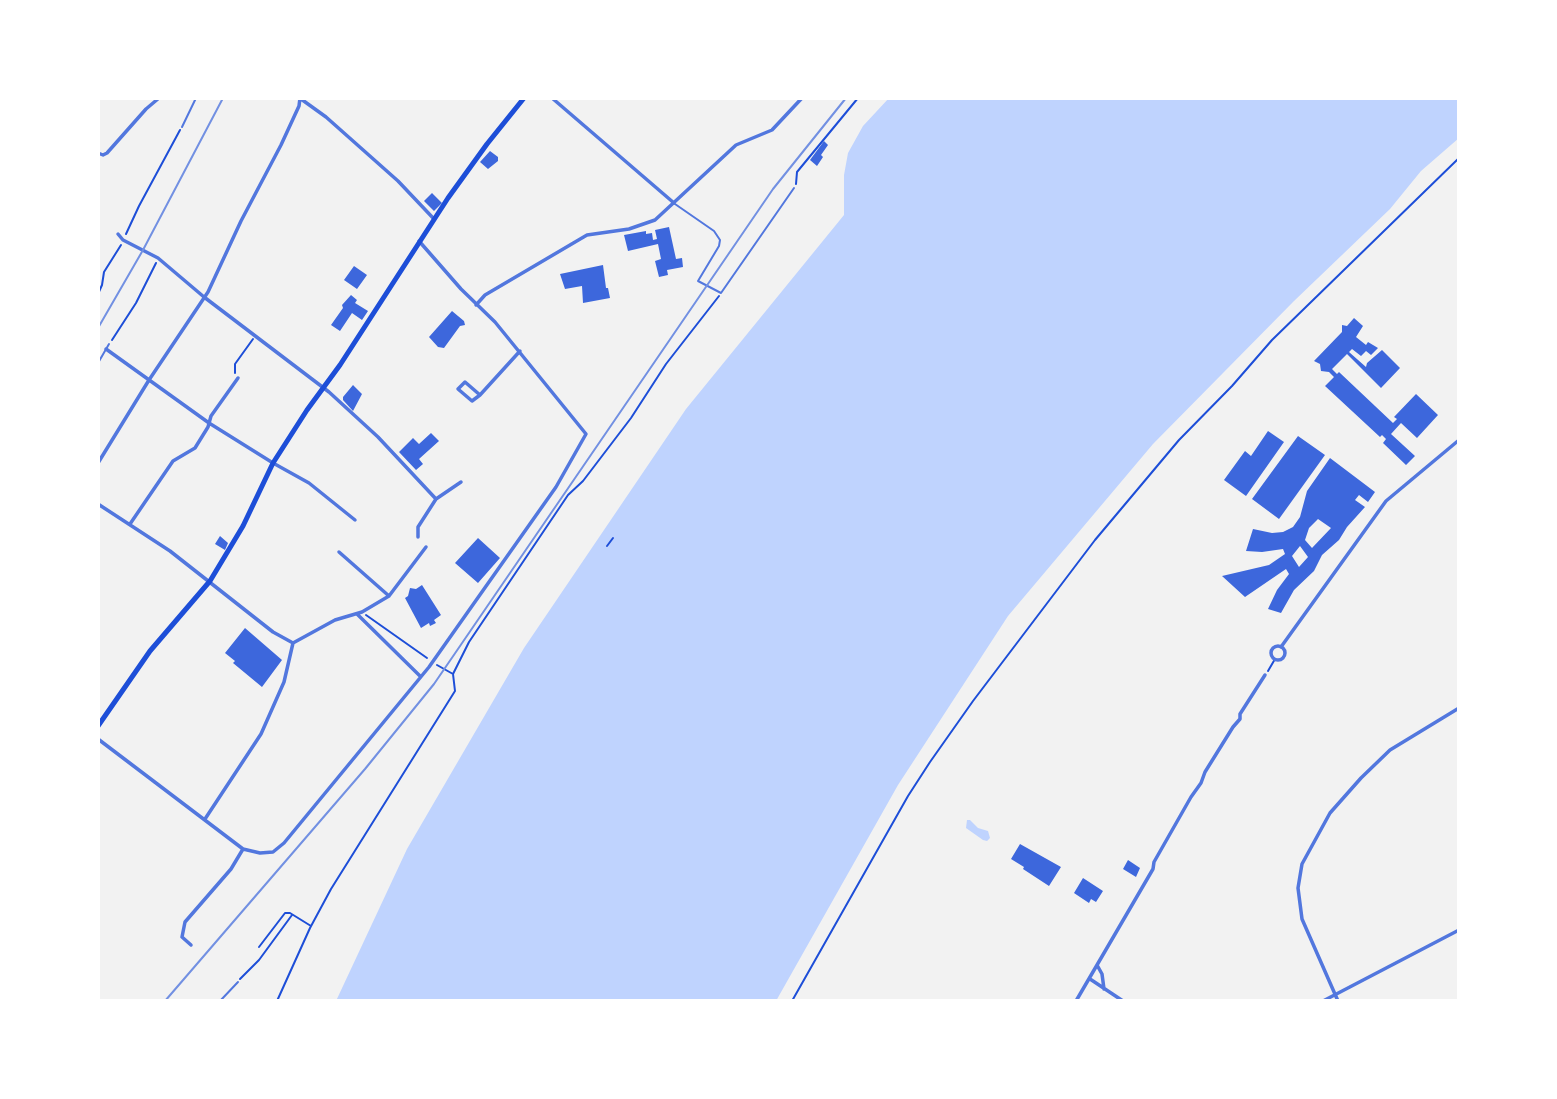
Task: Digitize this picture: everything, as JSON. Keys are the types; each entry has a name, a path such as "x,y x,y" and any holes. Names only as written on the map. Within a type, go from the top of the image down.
{"main road":[{"path":"98,726 101,715 150,651 210,581 243,526 273,463 361,333 419,240 480,153 524,98"}],"street":[{"path":"98,153 107,153 159,98"},
{"path":"98,463 224,261 241,221 281,145 300,98 326,117 398,181 434,219"},
{"path":"552,98 674,203"},
{"path":"476,305 485,295 568,245 587,236 646,224 674,203 736,145 772,130 802,98"},
{"path":"118,234 123,240 158,258 204,297 323,388 378,436 436,499"},
{"path":"98,739 243,849 270,853 284,843 429,667 556,487 586,434 520,351 419,240"},
{"path":"106,349 209,423 309,483 355,520"},
{"path":"480,395 465,382 458,389 472,401 480,395 520,351"},
{"path":"130,524 173,461 195,448 211,416 238,379"},
{"path":"1281,647 1386,501 1459,440"},
{"path":"418,537 418,527 436,499 461,482"},
{"path":"98,504 210,581 273,632 293,643"},
{"path":"205,819 261,734 284,682 293,643 335,620 360,613 389,596 426,547"},
{"path":"340,552 389,596"},
{"path":"360,613 420,676"},
{"path":"1281,647 1284,656 1275,659 1272,649 1281,647"},
{"path":"1076,1001 1153,869 1154,862 1205,772 1265,675"},
{"path":"1338,1001 1302,919 1298,888 1302,864 1331,813 1361,778 1390,750 1459,708"},
{"path":"191,945 182,937 185,922 230,869 243,849"},
{"path":"1323,1001 1459,930"},
{"path":"1097,965 1102,974 1104,989"},
{"path":"1089,978 1122,1001"}],"lane":[{"path":"182,127 196,98"},
{"path":"674,203 681,205 714,231 720,240 698,281 721,293 794,188"},
{"path":"98,363 109,344"},
{"path":"220,1001 238,982"}],"path":[{"path":"794,188 798,180 797,172 858,98"},
{"path":"98,294 104,272 182,127"},
{"path":"792,1001 930,762 1095,540 1179,440 1272,340 1459,158"},
{"path":"109,344 136,303 158,258"},
{"path":"277,1001 331,889 455,691 453,674 469,642 568,495 583,481 631,418 666,364 721,293"},
{"path":"238,379 234,370 235,364 256,335"},
{"path":"607,546 613,538"},
{"path":"360,613 453,674"},
{"path":"1265,675 1275,659"},
{"path":"259,947 283,914 288,912 311,926"},
{"path":"238,982 259,960 292,915"}],"water":[{"path":"889,98 1459,98 1459,138 1421,171 1390,209 1294,301 1153,444 1008,616 898,785 776,1001 336,1001 407,849 524,648 686,409 844,215 844,175 848,153 863,126"},
{"path":"967,820 988,831 990,838 983,840 966,828"}],"building":[{"path":"824,141 828,145 817,166 810,160"},
{"path":"490,151 498,157 498,161 488,169 480,162"},
{"path":"432,193 442,203 434,211 424,201"},
{"path":"669,227 676,259 682,258 683,267 667,270 668,275 659,277 655,261 661,259 658,244 628,251 624,235 646,231 646,234 652,233 653,240 657,239 655,230"},
{"path":"603,265 610,298 583,303 582,286 565,289 560,274"},
{"path":"354,266 367,275 357,289 344,280"},
{"path":"351,295 357,300 355,303 368,311 362,320 352,313 340,331 331,325"},
{"path":"452,311 465,325 460,326 444,348 438,347 429,337"},
{"path":"1354,318 1363,326 1356,337 1366,345 1368,342 1378,348 1371,355 1366,351 1361,356 1352,349 1349,352 1366,367 1382,350 1400,368 1381,388 1347,354 1332,369 1337,374 1339,372 1393,423 1397,419 1394,417 1416,394 1438,415 1417,438 1401,423 1391,434 1415,456 1406,465 1383,443 1386,439 1382,435 1380,437 1325,386 1334,377 1329,372 1321,371 1320,364 1314,361 1342,332 1342,325 1347,326"},
{"path":"353,385 362,394 353,411 343,397"},
{"path":"1268,431 1284,442 1246,496 1224,480 1245,451 1251,456"},
{"path":"431,433 439,441 419,459 423,464 416,470 399,452 413,438 419,444"},
{"path":"1298,436 1325,455 1279,519 1252,499"},
{"path":"1330,458 1375,492 1368,502 1359,495 1355,500 1365,507 1339,540 1322,555 1314,571 1294,590 1281,613 1268,609 1289,574 1286,569 1245,597 1222,576 1269,565 1285,554 1283,549 1246,551 1253,529 1272,533 1293,527 1300,517 1307,491","holes":["1318,519 1331,528 1312,548 1305,540 1309,528","1300,546 1308,557 1299,567 1292,556"]},
{"path":"220,536 228,543 225,550 215,544"},
{"path":"478,538 500,558 478,583 455,563"},
{"path":"422,585 441,615 434,620 436,623 430,626 429,623 421,628 405,598 410,588 416,589"},
{"path":"245,628 282,660 262,687 225,653"},
{"path":"1020,844 1061,867 1049,886 1011,859"},
{"path":"1128,860 1140,868 1136,877 1123,869"},
{"path":"1083,878 1103,891 1096,902 1091,899 1089,903 1074,893"}],"tram line":[{"path":"98,328 143,250 223,98"}],"railway":[{"path":"165,1001 365,769 434,684 773,189 846,98"}]}
